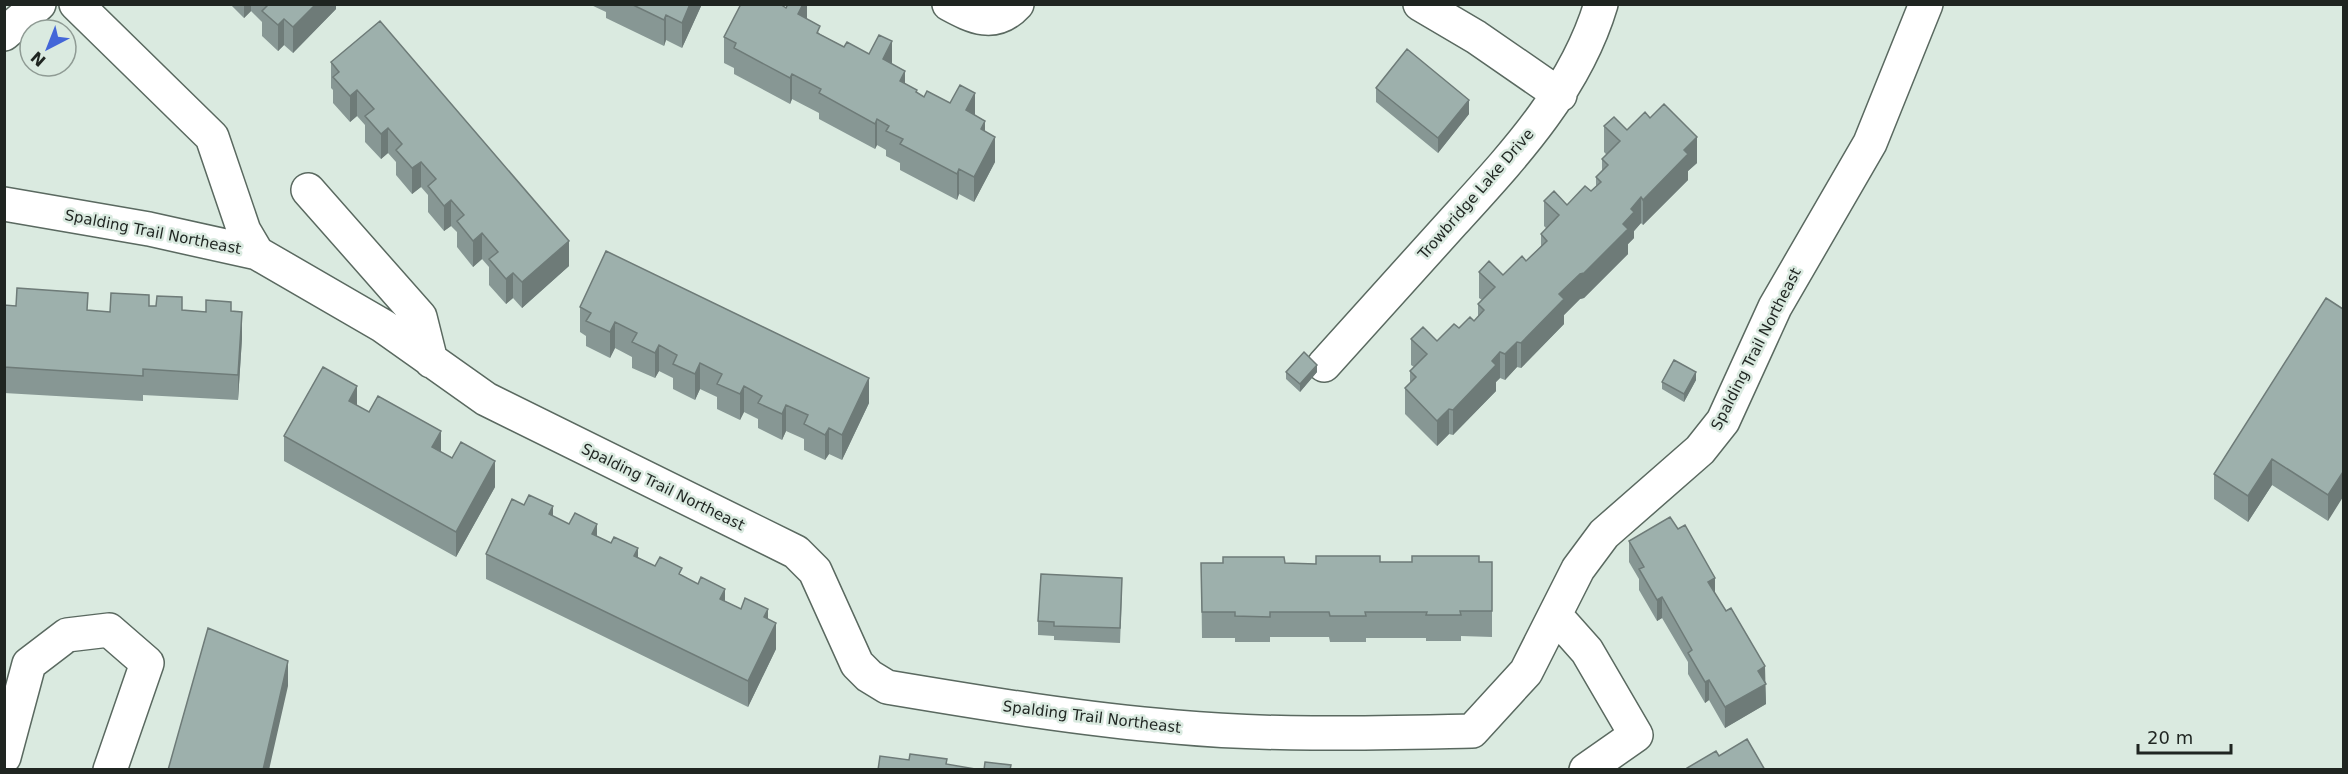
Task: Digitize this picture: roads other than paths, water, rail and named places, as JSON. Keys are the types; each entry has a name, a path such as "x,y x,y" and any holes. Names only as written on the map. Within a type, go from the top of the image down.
{"street":[{"path":"4,34 39,4"},
{"path":"76,4 212,137 244,231 257,253"},
{"path":"949,4 974,18 991,19 1012,10 1017,4"},
{"path":"1420,4 1476,37 1560,95"},
{"name":"Trowbridge Lake Drive","path":"1324,365 1521,146 1560,95 1596,22 1601,4"},
{"name":"Spalding Trail Northeast","path":"4,204 149,229 257,253 383,327 486,399 796,552 814,571 857,664 869,676 887,687 1030,712 1177,728 1324,734 1472,731 1526,672 1578,569 1604,534 1700,450 1723,422 1775,307 1870,143 1926,4"},
{"path":"308,190 420,317 431,360"},
{"path":"1555,615 1587,651 1636,735 1586,770"},
{"path":"4,757 29,664 67,635 109,630 147,663 110,770"}]}
